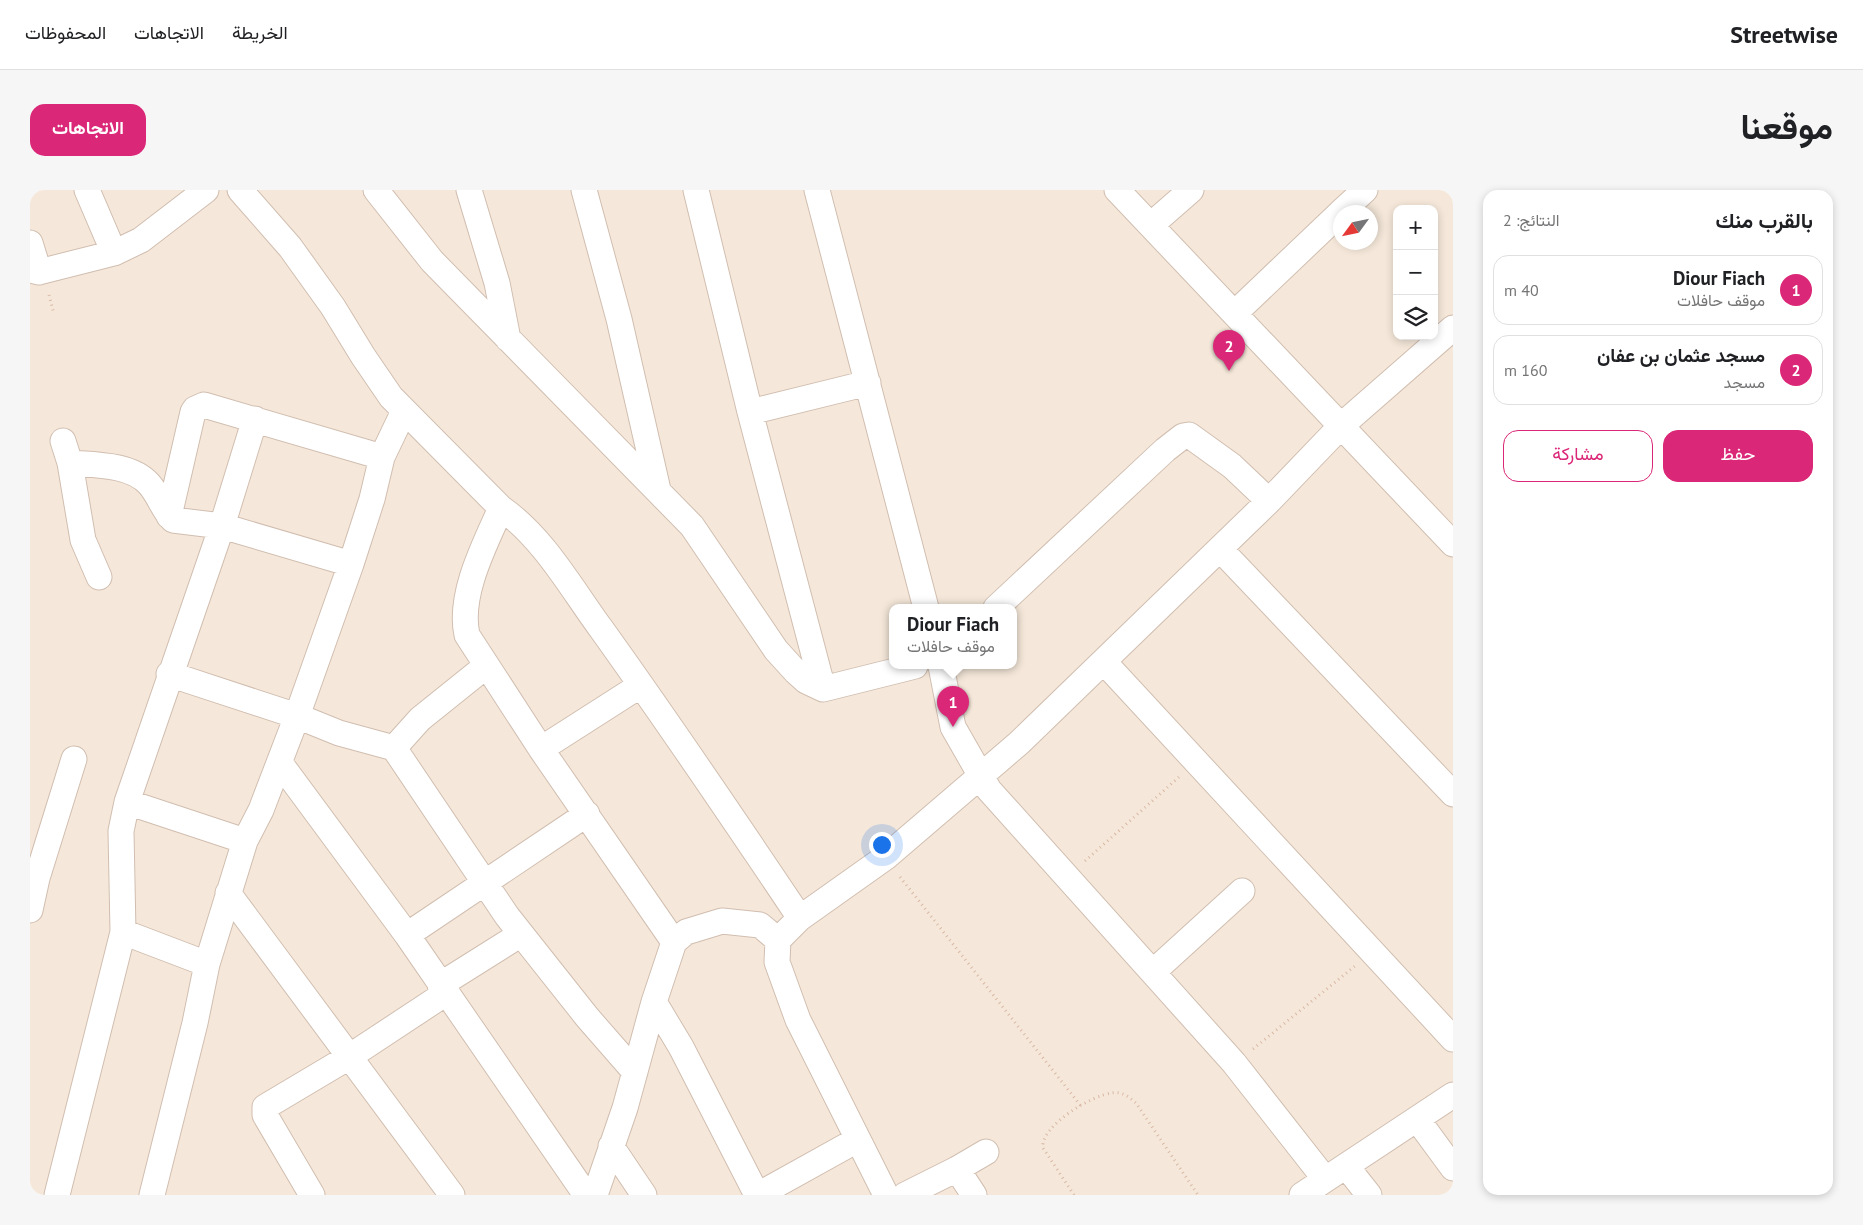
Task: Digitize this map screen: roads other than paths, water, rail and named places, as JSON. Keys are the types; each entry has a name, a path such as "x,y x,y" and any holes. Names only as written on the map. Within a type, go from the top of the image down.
{"street":[{"path":"87,190 114,253"},
{"path":"30,243 35,271 114,253 141,240 206,190"},
{"path":"240,190 290,248 334,308 382,385 404,411 501,508 516,519 535,538 641,685 800,918"},
{"path":"376,190 432,261 658,490 702,539 776,650 806,681 824,689 904,669"},
{"path":"469,190 497,283 508,339"},
{"path":"584,190 621,328 658,490"},
{"path":"696,190 750,412 824,689"},
{"path":"816,190 925,604"},
{"path":"1117,190 1453,544"},
{"path":"1151,225 1191,190"},
{"path":"1235,314 1351,200"},
{"path":"886,1195 798,1020 785,988 778,962 778,940 800,918 886,857 981,776 1104,662 1269,501 1342,425 1453,328"},
{"path":"750,412 868,383"},
{"path":"169,516 195,409 204,405 382,457"},
{"path":"152,1195 195,1024 207,964 228,893 245,841 280,763 351,564 372,499 382,457 404,411"},
{"path":"57,1195 123,932 121,831 127,802 222,526 255,419"},
{"path":"1000,604 1165,450 1183,436 1189,436 1232,466 1269,501"},
{"path":"99,577 83,540 67,452 135,473 148,482 169,516 178,522 222,526 351,564"},
{"path":"501,508 486,541 465,608 464,621 467,635 541,748 674,942"},
{"path":"1220,549 1452,789"},
{"path":"1104,662 1453,1039"},
{"path":"394,748 420,720 486,666"},
{"path":"942,669 953,727 981,776 1000,803 1067,875 1234,1063 1325,1179"},
{"path":"170,674 297,716 347,736 394,748 484,884 587,1016 635,1072"},
{"path":"541,748 641,685"},
{"path":"30,910 34,877 74,759"},
{"path":"280,763 406,935 586,1195"},
{"path":"127,802 245,841"},
{"path":"406,935 587,814"},
{"path":"1153,972 1242,892"},
{"path":"228,893 452,1195"},
{"path":"595,1195 635,1072 654,1002 674,942 686,932 722,921 760,925 778,940"},
{"path":"123,932 207,964"},
{"path":"312,1195 266,1115 265,1107 349,1057 522,934"},
{"path":"654,1002 681,1047 757,1195 857,1140"},
{"path":"1302,1195 1453,1095"},
{"path":"1417,1119 1453,1168"},
{"path":"611,1146 644,1195"},
{"path":"905,1195 986,1152"},
{"path":"1346,1166 1368,1195"},
{"path":"957,1169 974,1195"}],"place":[{"name":"مسجد عثمان بن عفان","path":"1229,371"},
{"name":"Diour Fiach","path":"953,727"}]}
